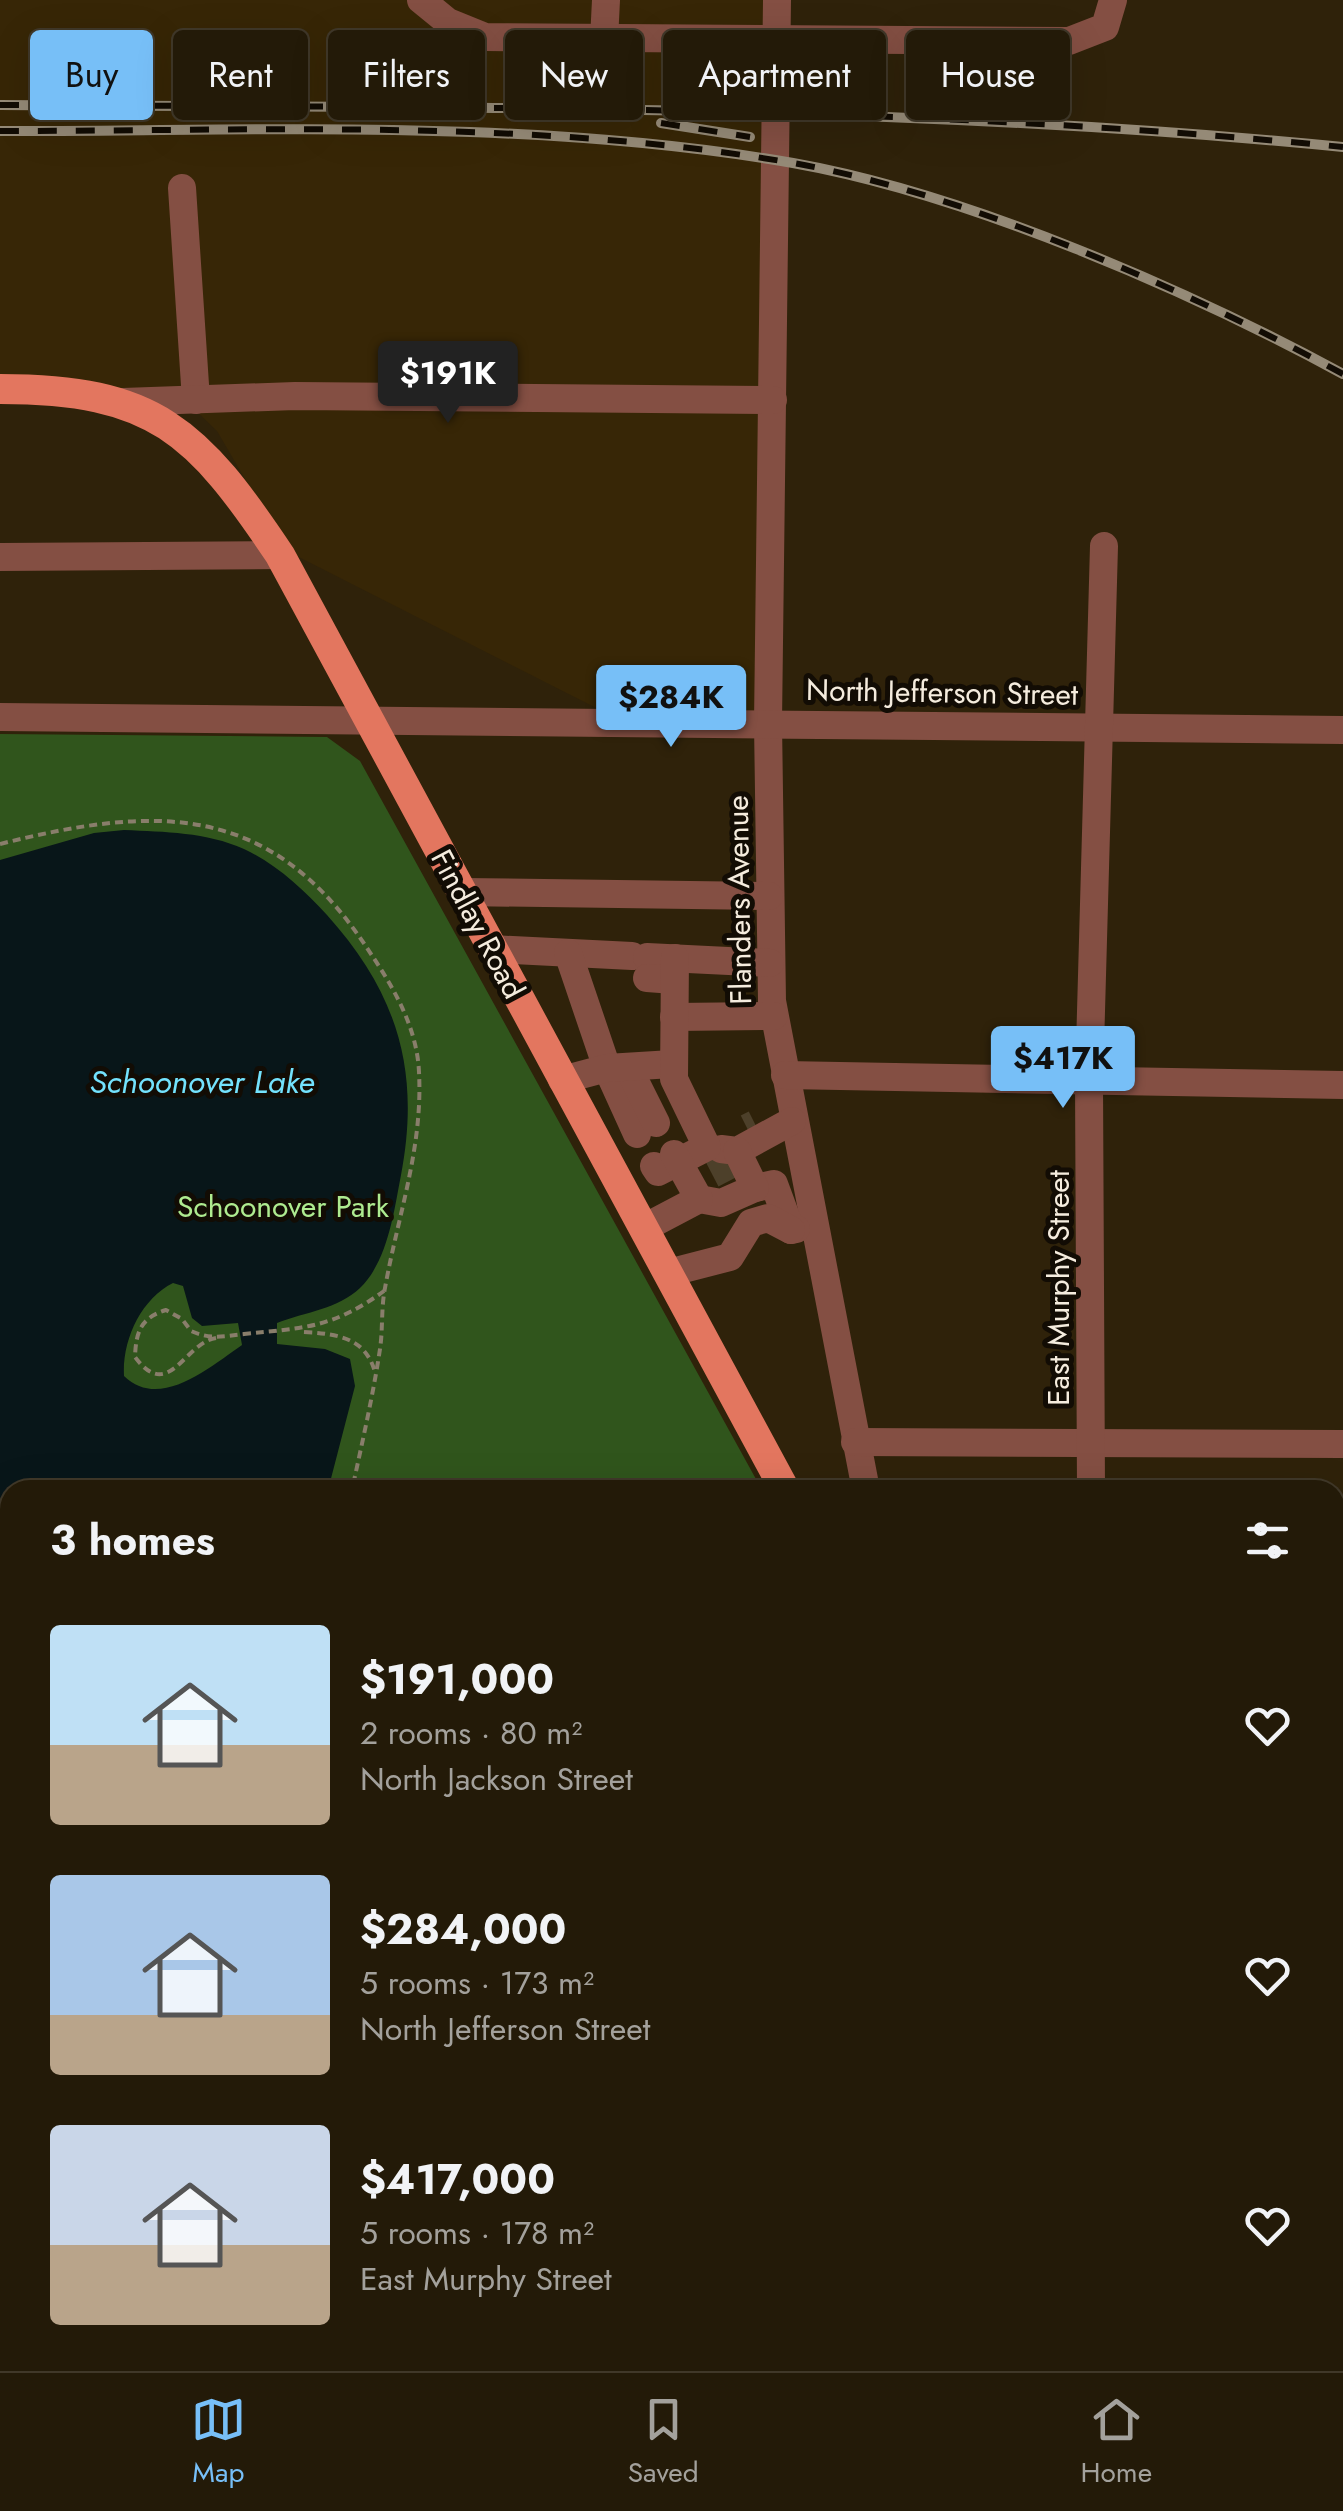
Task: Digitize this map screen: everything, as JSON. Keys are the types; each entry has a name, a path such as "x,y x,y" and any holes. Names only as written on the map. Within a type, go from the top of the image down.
{"main road":[{"name":"Findlay Road","path":"0,390 39,390 123,402 170,424 206,456 280,555 781,1480"}],"street":[{"path":"422,0 448,22 486,37 505,37"},
{"path":"604,30 606,0"},
{"name":"Flanders Avenue","path":"778,0 778,30"},
{"path":"886,38 1069,41 1100,31 1111,11"},
{"name":"Flanders Avenue","path":"777,120 768,723 770,962 802,1228 864,1480"},
{"path":"182,188 196,400"},
{"path":"123,402 295,396 774,400"},
{"name":"East Murphy Street","path":"1091,1480 1089,1083 1104,546"},
{"path":"0,557 280,555"},
{"name":"North Jefferson Street","path":"0,717 1343,730"},
{"path":"462,892 768,896"},
{"path":"492,949 568,953 645,966 770,962"},
{"path":"568,953 646,1128"},
{"path":"645,966 674,1016 674,1079 718,1164 774,1184 802,1228"},
{"path":"674,1016 774,1016"},
{"path":"562,1080 618,1068 672,1064"},
{"path":"785,1074 1089,1083 1343,1085"},
{"path":"644,1228 718,1164 790,1123"},
{"path":"668,1273 730,1257 751,1222 768,1218 802,1228"},
{"path":"855,1442 1343,1444"}],"path":[{"path":"0,844 125,818 171,820 250,841 288,860 321,888 393,987 410,1026 419,1068 419,1128 410,1189 384,1291 376,1376 354,1480"},
{"path":"299,1332 334,1323 384,1291"},
{"path":"216,1338 190,1332 182,1318 166,1310 148,1316 141,1325 136,1357 144,1368 158,1374 175,1371 198,1344 216,1338 299,1332 355,1340 370,1354 376,1376"}],"shaded area":[{"path":"0,0 777,0 777,30 663,30 663,120 776,120 768,723 620,720 287,551 217,431 192,407 0,389"}],"green space":[{"name":"Schoonover Park","path":"0,734 327,737 360,761 756,1480 0,1480"}],"water":[{"name":"Schoonover Lake","path":"124,830 170,832 230,843 267,862 308,896 351,944 371,974 398,1035 408,1101 401,1175 388,1235 377,1264 360,1288 342,1301 277,1323 277,1344 325,1349 350,1359 355,1386 331,1480 0,1480 0,860 94,833","holes":["173,1283 183,1286 192,1318 202,1326 238,1323 242,1345 200,1374 169,1387 138,1386 124,1376 130,1335 143,1310 162,1290"]}],"tunnel":[{"path":"747,1128 755,1124"},
{"path":"712,1174 733,1163"}],"railway":[{"path":"0,105 840,115 1008,122 1343,147"},
{"path":"661,123 750,137"},
{"path":"0,131 298,129 497,133 695,149 793,163 931,197 1003,221 1147,278 1343,374"}]}
